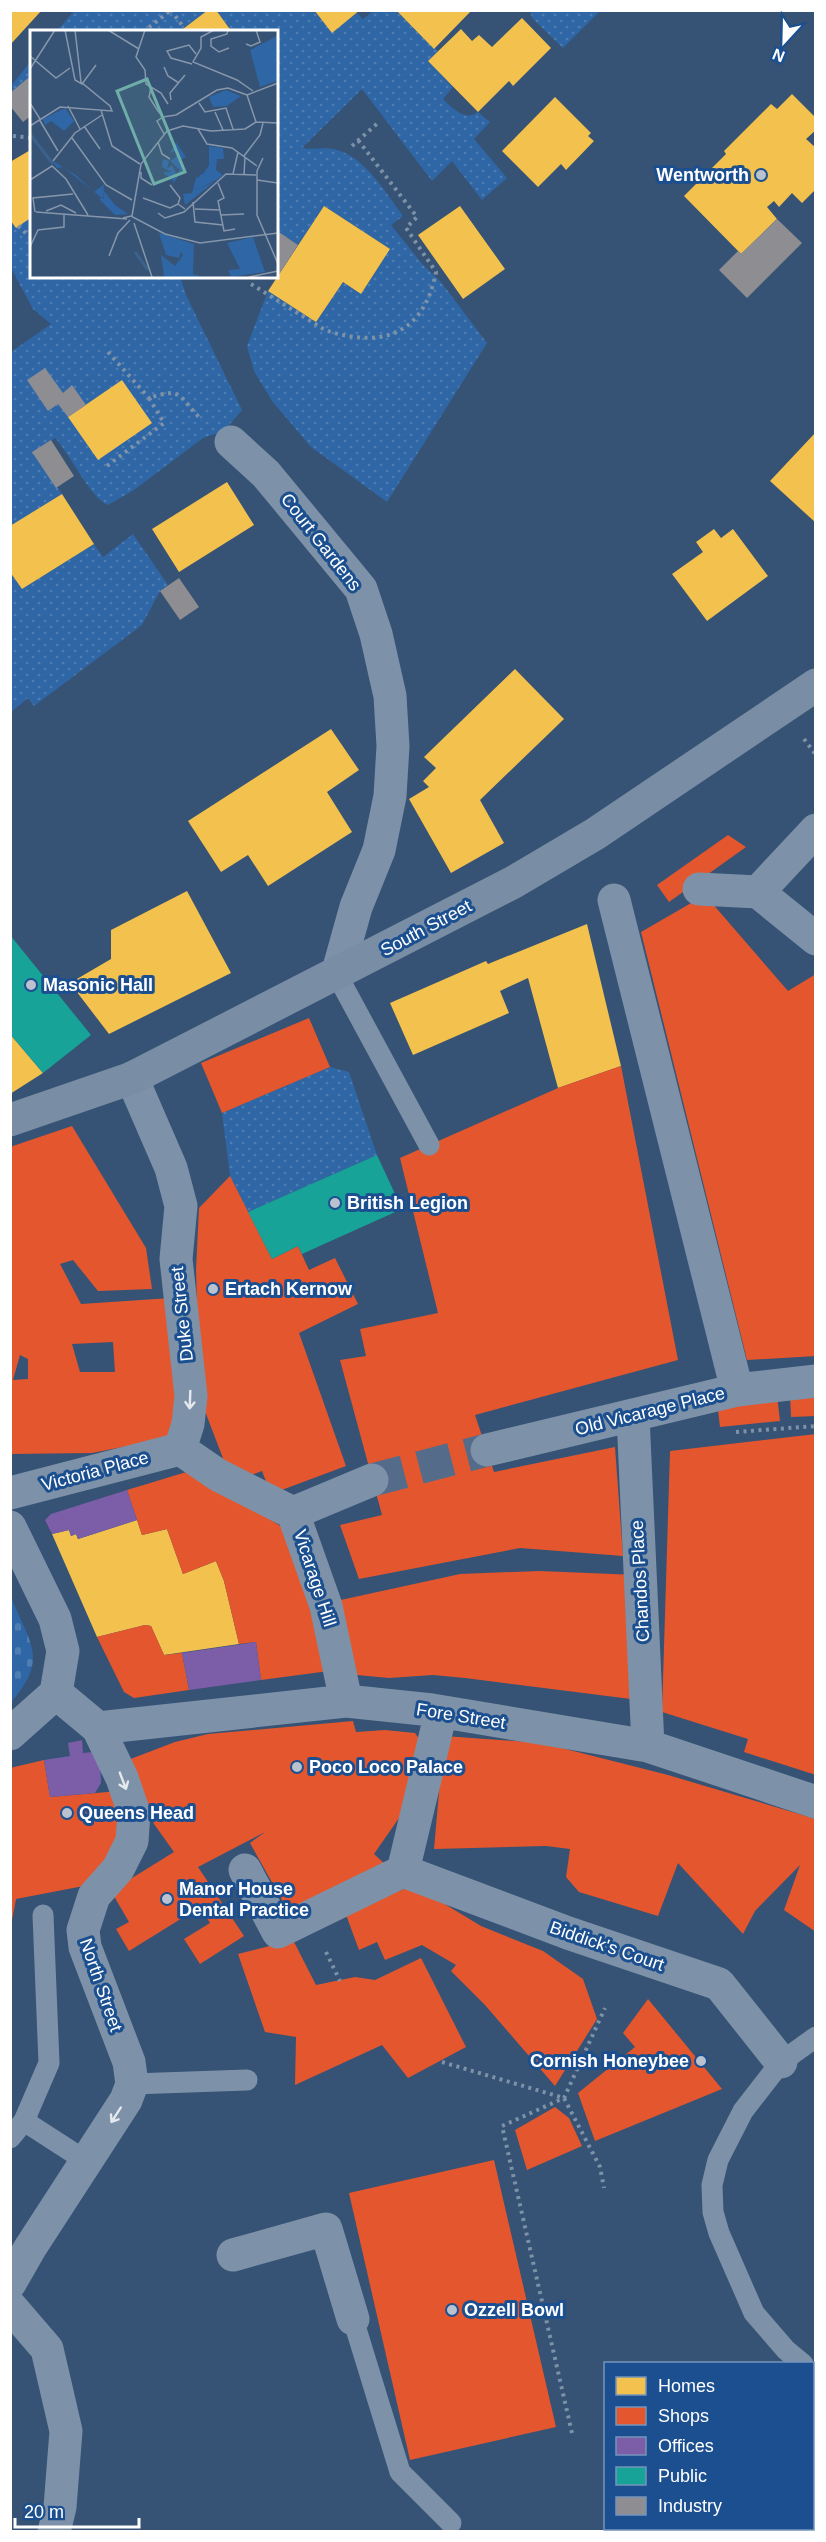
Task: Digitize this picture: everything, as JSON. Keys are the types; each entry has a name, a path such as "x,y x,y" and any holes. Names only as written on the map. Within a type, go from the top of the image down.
{"street":[{"name":"Court Gardens","path":"219,433 266,474 361,590 376,634 390,696 393,746 390,796 379,850 356,908 337,975"},
{"name":"South Street","path":"10,1120 132,1078 337,975 512,883 586,839 816,685"},
{"path":"758,892 816,830"},
{"path":"707,884 758,892 816,939"},
{"path":"614,900 737,1390"},
{"name":"Duke Street","path":"132,1078 171,1168 179,1198 181,1234 176,1259 191,1396 188,1424 180,1449"},
{"name":"Old Vicarage Place","path":"487,1450 737,1390 816,1381"},
{"name":"Chandos Place","path":"633,1416 648,1746"},
{"name":"Victoria Place","path":"10,1493 180,1449"},
{"name":"Vicarage Hill","path":"180,1449 218,1475 293,1513 326,1606 346,1701"},
{"path":"293,1513 372,1480"},
{"path":"10,1527 55,1619 63,1651 56,1693 10,1734"},
{"name":"North Street","path":"56,1693 98,1728 122,1778 134,1813 132,1841 118,1869 94,1896 83,1930 85,1947 129,2062 132,2084"},
{"name":"Fore Street","path":"98,1728 346,1701 441,1712 648,1746 816,1802"},
{"path":"245,1870 265,1936 403,1871 441,1712"},
{"name":"Biddick's Court","path":"403,1871 568,1933 719,1984 781,2062"},
{"path":"10,2283 126,2100 132,2084"},
{"path":"233,2255 326,2229 353,2319"},
{"path":"10,2306 47,2349 66,2432 60,2507 54,2532"}],"lane":[{"path":"337,975 429,1145"},
{"path":"10,2138 24,2121 49,2062 43,1915"},
{"path":"801,2362 786,2350 754,2313 719,2233 713,2212 712,2185 718,2160 743,2111 781,2062 816,2037"},
{"path":"132,2084 247,2080"},
{"path":"24,2121 86,2161"},
{"path":"353,2319 400,2472 451,2523"}],"path":[{"path":"146,30 171,10 184,28"},
{"path":"352,146 379,122"},
{"path":"13,136 30,138"},
{"path":"251,284 325,330 337,334 378,340 393,335 412,323 435,281 436,272 406,228 417,217 358,140"},
{"path":"18,226 30,237"},
{"path":"107,466 164,423 149,398 108,352"},
{"path":"149,398 169,391 178,394 219,433"},
{"path":"572,2433 502,2126 564,2098 605,2008"},
{"path":"442,2062 564,2098 600,2167 604,2188"}],"green space":[{"path":"530,10 600,11 563,48 532,18"},
{"path":"74,11 208,11 180,30 58,30"},
{"path":"217,11 314,11 332,32 357,13 363,19 373,11 396,11 438,51 428,61 453,87 443,99 463,115 473,115 478,112 490,122 474,139 507,178 482,200 452,161 432,181 362,89 302,148 334,149 345,153 365,167 403,216 391,225 424,266 441,282 487,343 387,502 311,447 272,401 254,371 247,346 268,291 316,322 343,282 361,294 390,249 324,206 298,245 278,231 278,30 231,30"},
{"path":"30,62 30,80 28,78 11,93 11,86"},
{"path":"30,218 30,278 181,278 186,295 242,410 224,431 203,438 134,490 108,505 94,494 55,438 33,452 62,494 11,526 11,352 51,324 33,309 11,268 10,220 16,228"},
{"path":"133,534 168,585 160,591 142,625 34,706 28,698 11,712 10,572 22,589 94,544 103,557"},
{"path":"330,1067 349,1072 377,1155 248,1212 230,1176 222,1113"},
{"path":"10,1595 29,1638 33,1662 23,1687 11,1702"}],"building: Homes":[{"path":"10,10 42,10 10,45"},
{"path":"208,10 216,10 231,30 182,30"},
{"path":"314,10 360,10 332,33"},
{"path":"396,10 472,10 434,49"},
{"path":"522,18 551,48 513,86 509,81 478,112 428,61 461,29 472,41 479,35 492,47"},
{"name":"Wentworth","path":"792,94 816,118 816,130 806,139 816,148 816,189 802,203 792,193 779,207 774,201 767,207 777,219 741,254 684,196 726,154 724,151 771,104 777,109"},
{"path":"555,97 591,133 588,136 594,141 566,170 561,164 538,187 502,151"},
{"path":"30,150 30,218 16,228 10,220 10,162"},
{"path":"324,206 390,249 361,294 343,282 316,322 268,291"},
{"path":"460,206 505,269 463,299 418,235"},
{"path":"122,380 152,423 98,460 68,417"},
{"path":"816,432 816,523 770,481"},
{"path":"227,482 254,525 179,572 152,529"},
{"path":"62,494 94,544 22,589 10,572 10,526"},
{"path":"714,529 721,538 733,529 768,576 707,621 672,574 703,552 696,542"},
{"path":"515,669 564,719 480,800 504,843 451,873 409,799 429,787 423,781 436,768 424,757"},
{"path":"331,729 359,770 327,792 352,832 268,886 248,855 221,872 188,821"},
{"path":"187,891 231,973 109,1034 70,983 111,959 111,930"},
{"path":"587,924 621,1066 558,1088 528,978 500,991 509,1013 413,1055 390,1003 486,961 488,964"},
{"path":"10,1034 43,1073 10,1094"},
{"path":"137,1520 142,1535 167,1529 183,1574 216,1561 224,1581 239,1644 164,1655 151,1626 145,1625 97,1637 52,1534 69,1530 71,1536 76,1534 78,1539"}],"building: Shops":[{"path":"728,835 746,847 669,902 657,885"},
{"path":"705,895 788,991 816,974 816,1356 747,1360 641,932"},
{"path":"309,1018 330,1067 222,1113 201,1063"},
{"path":"621,1066 678,1360 475,1415 494,1472 615,1447 623,1556 520,1548 359,1579 340,1525 382,1515 340,1360 366,1356 360,1329 438,1313 400,1158 558,1088"},
{"path":"72,1126 146,1248 152,1289 98,1291 73,1260 60,1264 81,1304 171,1298 180,1399 173,1437 92,1453 10,1454 10,1147","holes":["113,1342 115,1372 80,1372 72,1344","20,1355 28,1359 28,1379 13,1380"]},
{"path":"230,1176 272,1259 298,1246 309,1270 335,1258 358,1304 299,1333 346,1466 271,1494 262,1471 232,1482 200,1398 196,1270 199,1208"},
{"path":"816,1394 816,1416 791,1417 790,1395"},
{"path":"777,1395 780,1421 720,1427 717,1402"},
{"path":"816,1434 816,1775 744,1752 748,1739 662,1712 670,1451"},
{"path":"193,1470 285,1529 329,1671 261,1680 256,1642 239,1644 224,1581 216,1561 183,1574 167,1529 142,1535 127,1490"},
{"path":"539,1571 637,1575 631,1699 433,1675 389,1678 357,1675 336,1601 460,1574"},
{"path":"145,1625 151,1626 164,1655 182,1653 189,1690 134,1698 124,1692 97,1637"},
{"path":"353,1721 356,1732 385,1730 415,1733 424,1746 406,1808 374,1854 387,1866 334,1895 287,1909 250,1843 265,1832 198,1867 244,1936 200,1964 184,1939 210,1923 200,1907 129,1951 116,1929 129,1922 111,1891 174,1852 154,1824 128,1760 175,1742 208,1734"},
{"path":"444,1736 542,1743 668,1775 816,1819 816,1932 784,1910 800,1865 755,1911 743,1934 678,1863 658,1916 579,1892 566,1877 570,1849 546,1846 434,1849"},
{"name":"Queens Head","path":"44,1760 50,1797 119,1791 124,1830 94,1884 16,1899 10,1931 10,1768"},
{"path":"409,1887 428,1894 481,1926 543,1951 583,1979 597,2019 555,2086 485,2005 451,1971 456,1965 422,1945 385,1960 377,1942 359,1950 345,1912"},
{"path":"293,1940 316,1985 355,1977 375,1980 421,1958 466,2047 408,2078 382,2045 295,2085 296,2037 265,2032 238,1954"},
{"path":"648,1999 722,2089 595,2141 578,2093 635,2047 623,2033"},
{"path":"555,2107 569,2118 582,2146 527,2170 515,2130"},
{"name":"Ozzell Bowl","path":"494,2160 556,2427 410,2460 349,2193"}],"building: Offices":[{"path":"127,1490 137,1520 78,1539 76,1534 71,1536 69,1530 52,1534 45,1520 51,1514"},
{"path":"256,1642 261,1680 189,1690 182,1653"},
{"path":"82,1740 83,1753 93,1752 100,1756 101,1783 95,1793 50,1797 44,1760 70,1756 68,1743"}],"building: Public":[{"name":"Masonic Hall","path":"10,935 91,1035 43,1073 10,1034"},
{"name":"British Legion","path":"377,1155 402,1209 302,1254 298,1246 272,1259 248,1212"}],"building: Industry":[{"path":"28,78 30,80 30,117 23,122 10,106 10,93"},
{"path":"777,219 802,243 747,298 719,270 738,251 741,254"},
{"path":"278,231 298,245 278,276"},
{"path":"45,368 63,393 72,385 86,405 68,417 58,404 48,411 27,380"},
{"path":"51,440 74,476 56,488 32,452"},
{"path":"179,578 199,607 180,620 160,591"}],"tunnel":[{"path":"372,1480 487,1450"}],"place":[{"name":"Wentworth","path":"761,175"},
{"name":"Masonic Hall","path":"31,985"},
{"name":"British Legion","path":"335,1203"},
{"name":"Ertach Kernow","path":"213,1289"},
{"name":"Poco Loco Palace","path":"297,1767"},
{"name":"Queens Head","path":"67,1813"},
{"name":"Manor House Dental Practice","path":"167,1899"},
{"name":"Cornish Honeybee","path":"701,2061"},
{"name":"Ozzell Bowl","path":"452,2310"}]}
